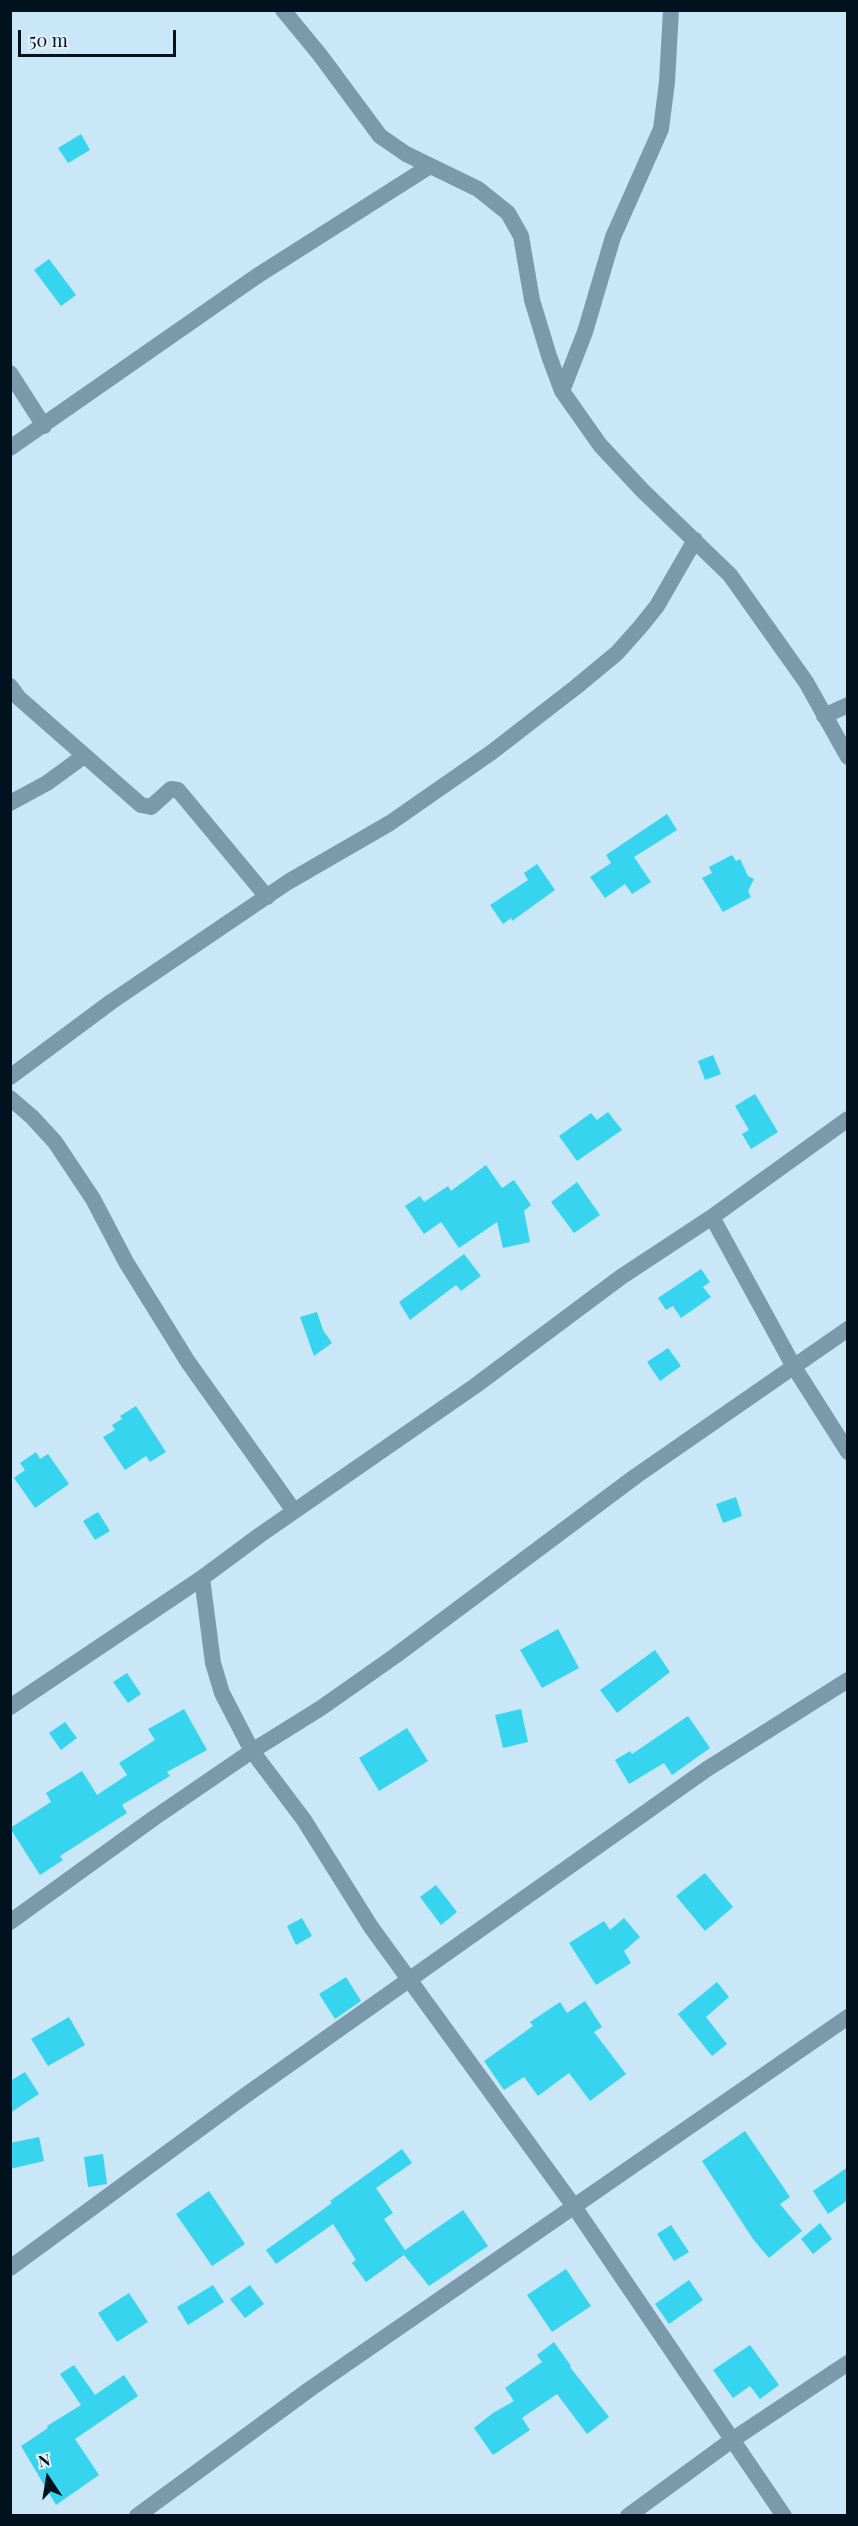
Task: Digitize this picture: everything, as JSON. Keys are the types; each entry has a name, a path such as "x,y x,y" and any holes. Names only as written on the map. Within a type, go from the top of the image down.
{"street":[{"path":"283,10 380,135 406,154 478,189 508,213 521,236 532,300 562,391 600,445 642,490 730,575 806,682 848,757"},
{"path":"562,391 585,332 613,237 661,129 668,82 671,10"},
{"path":"10,448 257,276 430,166"},
{"path":"10,373 44,426"},
{"path":"10,1077 111,1002 267,897 390,823 492,752 584,680 617,653 657,606 695,540"},
{"path":"10,686 19,698 84,756 146,807 151,807 171,789 178,790 267,897"},
{"path":"824,716 848,705"},
{"path":"10,803 47,783 84,756"},
{"path":"10,1098 32,1116 55,1142 93,1199 126,1262 188,1362 294,1511"},
{"path":"10,1707 202,1578 294,1511 475,1386 621,1277 712,1217 848,1119"},
{"path":"712,1217 794,1367 848,1452"},
{"path":"10,1922 154,1818 252,1751 321,1708 395,1656 636,1476 848,1329"},
{"path":"202,1578 213,1664 222,1693 252,1751 304,1820 370,1927 411,1980 573,2205 784,2516"},
{"path":"10,2268 246,2095 707,1769 848,1680"},
{"path":"137,2516 310,2389 848,2017"},
{"path":"628,2516 732,2440 848,2362"}],"building":[{"path":"81,134 90,150 68,163 58,148"},
{"path":"49,259 76,295 61,306 34,270"},
{"path":"667,814 677,830 634,857 651,882 632,894 625,884 605,898 590,877 611,863 606,855"},
{"path":"732,855 736,861 740,859 748,876 754,879 748,891 751,897 723,912 702,878 712,873 709,867"},
{"path":"537,864 555,890 512,921 511,918 503,924 490,905 528,880 524,873"},
{"path":"713,1055 721,1074 705,1080 698,1061"},
{"path":"755,1094 778,1132 751,1149 742,1134 749,1130 735,1106"},
{"path":"608,1112 622,1130 577,1161 559,1136 591,1113 597,1120"},
{"path":"486,1165 502,1188 514,1180 531,1205 524,1211 530,1242 503,1248 497,1222 459,1248 441,1222 424,1234 405,1206 420,1196 424,1202 448,1186 451,1191"},
{"path":"577,1182 600,1215 574,1233 551,1202"},
{"path":"464,1254 481,1276 461,1291 456,1285 410,1320 399,1302"},
{"path":"701,1269 710,1282 703,1287 711,1297 681,1318 673,1306 666,1310 658,1298"},
{"path":"317,1312 323,1330 332,1343 314,1356 300,1317"},
{"path":"668,1348 681,1366 660,1381 647,1362"},
{"path":"136,1406 166,1452 150,1462 146,1456 125,1470 103,1437 115,1430 112,1425 122,1419 120,1416"},
{"path":"36,1452 40,1459 48,1454 69,1484 35,1508 14,1478 25,1470 20,1463"},
{"path":"736,1497 742,1516 723,1523 716,1504"},
{"path":"98,1512 110,1531 95,1540 83,1521"},
{"path":"558,1629 579,1668 542,1688 520,1650"},
{"path":"655,1650 670,1672 617,1713 600,1690"},
{"path":"127,1673 141,1694 128,1703 113,1682"},
{"path":"184,1709 207,1750 167,1772 170,1776 122,1805 127,1813 60,1856 63,1860 40,1875 10,1828 51,1802 46,1793 82,1771 97,1795 127,1775 119,1763 155,1740 148,1729"},
{"path":"521,1709 528,1742 503,1748 495,1715"},
{"path":"688,1716 710,1748 672,1775 664,1763 629,1784 615,1760 630,1751 632,1754"},
{"path":"65,1722 77,1738 61,1750 49,1733"},
{"path":"407,1728 428,1761 379,1791 359,1758"},
{"path":"705,1873 733,1907 705,1931 676,1896"},
{"path":"436,1885 457,1912 441,1925 420,1897"},
{"path":"302,1918 312,1936 296,1945 287,1926"},
{"path":"624,1918 640,1937 624,1951 631,1963 596,1985 569,1943 604,1921 610,1930"},
{"path":"346,1977 361,2001 335,2019 319,1994"},
{"path":"717,1982 729,1997 706,2017 727,2044 712,2056 678,2014"},
{"path":"585,2001 602,2027 594,2032 626,2074 590,2101 569,2073 538,2096 524,2077 504,2090 484,2061 533,2026 530,2022 560,2002 567,2013"},
{"path":"69,2017 85,2045 48,2066 31,2039"},
{"path":"25,2072 39,2094 10,2113 10,2081"},
{"path":"745,2131 790,2197 780,2204 802,2231 769,2258 753,2239 702,2161"},
{"path":"39,2137 44,2161 10,2169 10,2143"},
{"path":"402,2149 412,2163 376,2188 393,2213 384,2219 405,2250 463,2210 488,2246 429,2286 404,2255 366,2282 352,2263 356,2260 333,2224 276,2264 266,2250"},
{"path":"103,2154 107,2184 88,2187 84,2157"},
{"path":"848,2167 848,2200 828,2214 813,2191"},
{"path":"209,2191 245,2244 212,2266 176,2214"},
{"path":"820,2223 832,2239 813,2254 801,2239"},
{"path":"671,2225 689,2252 674,2261 657,2234"},
{"path":"566,2269 591,2306 552,2332 527,2295"},
{"path":"689,2280 703,2300 669,2324 655,2304"},
{"path":"213,2285 224,2302 188,2325 177,2307"},
{"path":"250,2285 264,2304 245,2318 230,2299"},
{"path":"129,2293 148,2322 117,2342 98,2313"},
{"path":"554,2342 570,2367 609,2417 587,2434 557,2394 522,2418 530,2430 493,2455 474,2428 493,2413 514,2401 505,2388 542,2362 537,2355"},
{"path":"750,2345 779,2385 760,2399 750,2386 733,2398 713,2370"},
{"path":"74,2365 95,2395 124,2375 138,2396 75,2439 99,2475 56,2505 21,2446 48,2428 47,2426 81,2405 60,2374"}]}
